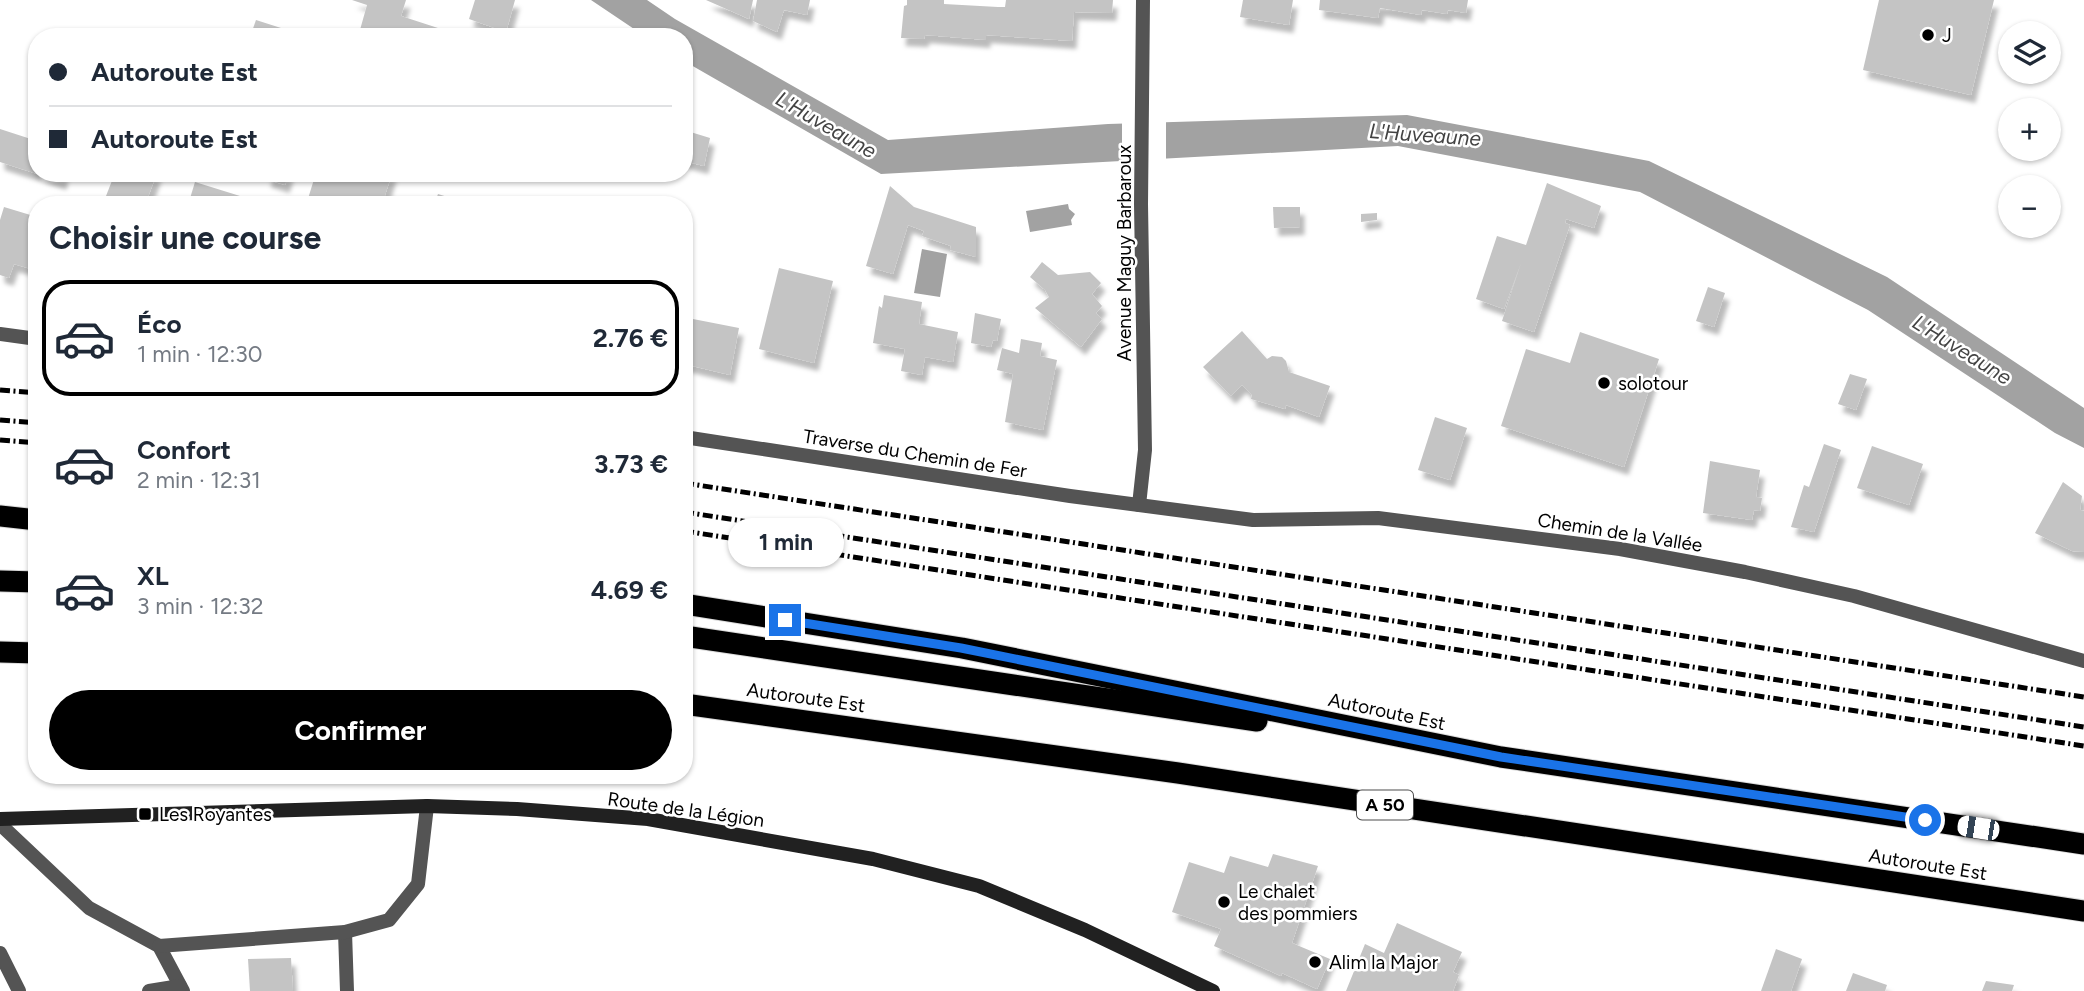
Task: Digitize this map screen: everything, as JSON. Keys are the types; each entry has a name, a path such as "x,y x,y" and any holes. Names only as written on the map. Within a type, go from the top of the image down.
{"highway":[{"path":"0,516 28,519"},
{"path":"0,582 28,582"},
{"name":"Autoroute Est","path":"693,605 961,648 1501,757 2084,844"},
{"path":"693,637 1501,757"},
{"path":"0,652 28,653"},
{"name":"Autoroute Est","path":"693,705 1178,773 2084,911"}],"main road":[{"name":"Route de la Légion","path":"0,819 427,806 517,809 648,819 873,859 979,886 1086,930 1213,991"}],"street":[{"name":"Avenue Maguy Barbaroux","path":"1139,505 1144,450 1141,204 1143,0"},
{"path":"0,334 28,338"},
{"name":"Traverse du Chemin de Fer","path":"693,438 1139,505"},
{"name":"Chemin de la Vallée","path":"1139,505 1253,520 1378,518 1620,549 1854,596 2084,661"},
{"path":"0,824 89,908 159,946 345,932 389,920 418,884 427,806"},
{"path":"345,932 347,991"},
{"path":"149,991 181,989 159,946"},
{"path":"0,953 19,991"}],"water":[{"path":"591,0 647,0 691,28 633,28"},
{"name":"L'Huveaune","path":"693,29 888,140 1108,124 1407,115 1649,161 1887,277 2084,408 2084,448 2055,433 1868,310 1640,192 1398,146 881,174 693,66"},
{"path":"1068,204 1075,214 1071,220 1072,225 1030,232 1026,211"},
{"path":"922,249 947,254 940,297 914,293"}],"pier":[{"path":"1166,119 1166,161 1122,164 1122,120"}],"building":[{"path":"352,0 406,0 401,16 438,28 361,28 367,5"},
{"path":"475,0 515,0 507,28 495,28 469,19"},
{"path":"706,0 753,0 749,19"},
{"path":"757,0 810,0 807,15 784,10 777,32 753,21"},
{"path":"907,0 944,0 944,4 1005,7 1006,0 1113,0 1112,13 1074,12 1072,41 986,35 986,40 925,35 924,39 901,38"},
{"path":"1243,0 1293,0 1289,25 1240,17"},
{"path":"1320,0 1468,0 1466,13 1448,10 1447,14 1422,10 1421,15 1380,8 1378,18 1319,10"},
{"name":"J","path":"1879,0 1994,0 1971,95 1863,70"},
{"path":"256,20 281,28 253,28"},
{"path":"0,129 28,138 28,171 0,162"},
{"path":"693,133 710,138 704,166 693,163"},
{"path":"111,182 154,182 148,196 106,196"},
{"path":"195,182 240,196 191,196"},
{"path":"313,182 389,182 385,196 309,196"},
{"path":"1547,183 1601,206 1594,228 1566,219 1565,223 1570,225 1534,332 1502,321 1521,263 1504,309 1476,299 1497,236 1526,245"},
{"path":"890,186 914,207 976,227 976,257 950,250 951,246 922,236 924,231 908,225 893,274 866,266"},
{"path":"4,207 28,214 28,268 14,264 9,278 0,275 0,220"},
{"path":"1273,207 1300,207 1300,227 1274,228"},
{"path":"1377,213 1377,220 1361,222 1361,214"},
{"path":"1042,262 1058,275 1090,272 1101,283 1092,294 1102,306 1096,313 1102,319 1081,347 1035,308 1049,297 1030,277"},
{"path":"779,268 833,281 814,363 759,349"},
{"path":"1708,287 1725,293 1714,327 1696,321"},
{"path":"884,295 922,302 919,324 958,332 953,362 925,357 922,375 901,371 905,349 873,343 879,306 882,308"},
{"path":"975,313 1001,319 997,341 993,340 991,347 971,343"},
{"path":"693,319 739,328 730,375 693,366"},
{"path":"1242,331 1267,359 1272,356 1282,357 1289,372 1330,386 1319,417 1286,405 1285,409 1251,399 1252,395 1242,385 1231,396 1203,367"},
{"path":"1580,332 1659,359 1624,467 1501,426 1526,349 1570,363"},
{"path":"1021,339 1042,343 1040,356 1057,360 1043,430 1005,422 1013,374 997,370 1002,348 1019,353"},
{"path":"1850,374 1867,379 1856,410 1838,404"},
{"path":"1435,417 1467,428 1450,480 1418,470"},
{"path":"1824,444 1841,450 1814,532 1791,527 1804,485 1809,487"},
{"path":"1872,446 1923,464 1909,505 1857,488"},
{"path":"1710,461 1760,470 1756,497 1762,498 1760,511 1754,510 1752,520 1703,513"},
{"path":"2063,482 2082,496 2080,510 2084,511 2084,552 2072,551 2035,533"},
{"path":"1273,854 1318,866 1292,943 1330,959 1317,989 1214,946 1221,929 1172,912 1189,862 1224,873 1230,856 1268,867"},
{"path":"1397,923 1462,952 1453,972 1459,975 1453,991 1346,991 1365,944 1384,953"},
{"path":"1776,949 1802,959 1791,991 1761,991"},
{"path":"291,958 293,991 250,991 248,959"},
{"path":"1853,973 1887,985 1885,991 1846,991"},
{"path":"1986,981 2014,985 2012,991 1982,991"}],"railway":[{"path":"0,390 28,392"},
{"path":"0,420 28,422"},
{"path":"0,440 28,442"},
{"path":"693,484 2084,697"},
{"path":"693,513 2084,727"},
{"path":"693,532 2084,746"}],"place":[{"name":"J","path":"1928,35"},
{"name":"solotour","path":"1604,383"},
{"name":"Les Royantes","path":"145,814"},
{"name":"Le chalet des pommiers","path":"1224,902"},
{"name":"Alim la Major","path":"1315,962"}],"route":[{"path":"785,620 961,648 1501,757 1925,820"}]}
